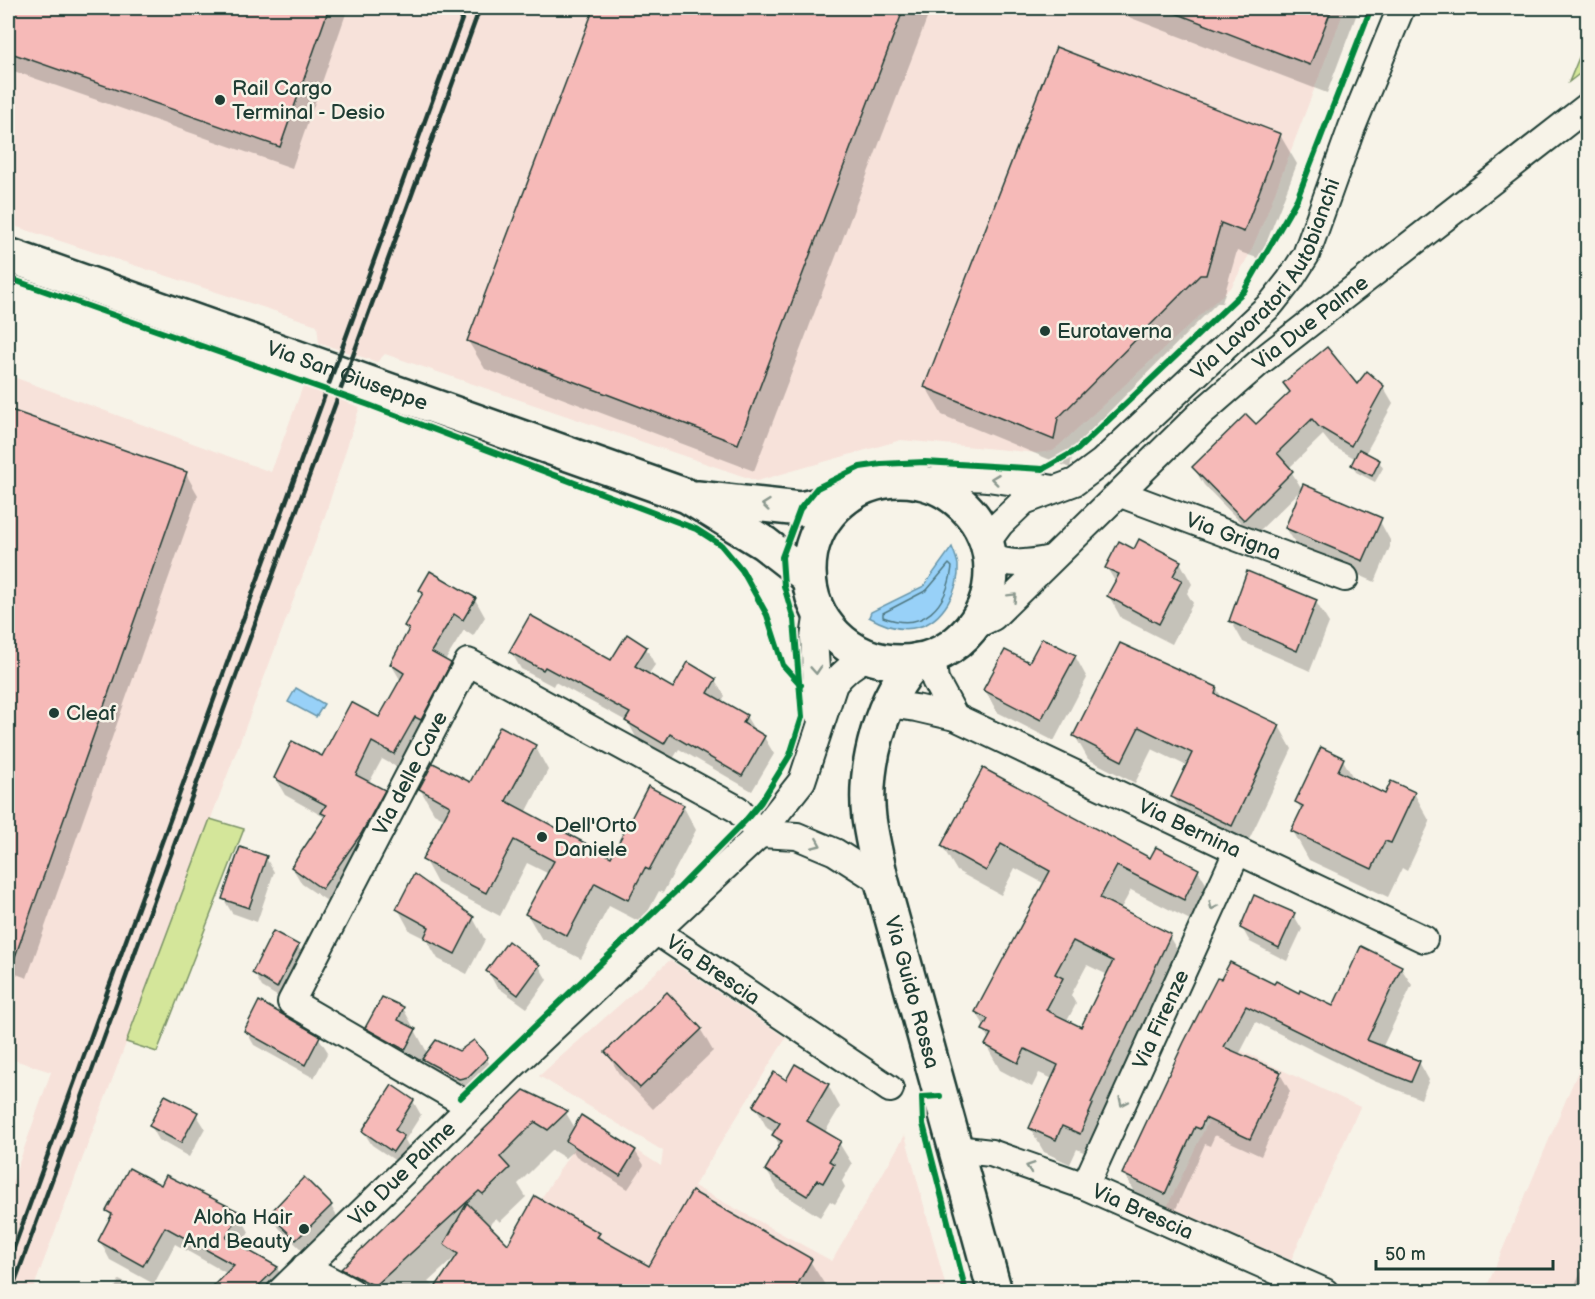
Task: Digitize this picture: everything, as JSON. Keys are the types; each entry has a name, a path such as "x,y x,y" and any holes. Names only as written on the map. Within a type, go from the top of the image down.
{"street":[{"name":"Via Lavoratori Autobianchi","path":"988,549 1000,524 1024,501 1075,482 1102,462 1271,304 1290,280 1306,255 1352,127 1401,8"},
{"name":"Via Due Palme","path":"970,628 993,617 1121,494 1200,414 1261,361 1587,106"},
{"name":"Via San Giuseppe","path":"8,255 687,496 764,543 809,578"},
{"path":"922,483 948,494 961,504 976,522 988,549 991,570 988,590 983,607 960,639 925,658 905,662 871,657 849,646 828,626 818,612 809,578 809,559 814,541 825,519 844,499 869,485 888,481 922,483 943,477 966,476 1013,481 1053,489"},
{"name":"Via Grigna","path":"1121,494 1345,578"},
{"name":"Via San Giuseppe","path":"687,496 800,509 844,499"},
{"path":"988,549 1012,564 1027,564 1051,559"},
{"name":"Via Due Palme","path":"818,612 814,638 820,730"},
{"name":"Via Due Palme","path":"280,1292 471,1106 760,834 802,781 834,684 849,667 871,657"},
{"name":"Via Guido Rossa","path":"871,657 885,714"},
{"path":"925,658 955,717"},
{"name":"Via Guido Rossa","path":"925,658 906,671 885,714 873,754 868,796 869,817 882,882 995,1292"},
{"name":"Via delle Cave","path":"471,1106 291,1002 468,662 737,809 760,834"},
{"name":"Via Bernina","path":"885,714 915,708 955,717 1424,939"},
{"path":"760,834 797,836 835,852 882,882"},
{"name":"Via Firenze","path":"1085,1186 1237,852"},
{"name":"Via Brescia","path":"656,931 890,1089"},
{"name":"Via Brescia","path":"956,1149 992,1153 1085,1186 1325,1292"},
{"path":"305,1267 352,1292"}],"shaded area":[{"path":"8,8 1345,8 1266,216 1232,286 1053,451 1037,453 901,440 757,481 385,354 377,362 319,343 317,325 8,224"},
{"path":"8,375 271,472 303,386 360,406 324,519 32,1292 8,1291 8,1194 51,1072 8,1058"},
{"path":"670,960 786,1038 694,1186 832,1261 905,1135 947,1291 481,1292 591,1121 661,1166 663,1151 539,1076"},
{"path":"1587,1050 1587,1291 1485,1291"},
{"path":"1242,1051 1360,1107 1291,1260 1167,1207"}],"green space":[{"path":"1587,38 1587,68 1569,82"},
{"path":"210,819 244,829 157,1052 126,1042"}],"water":[{"path":"952,547 958,565 956,584 948,603 935,618 927,624 906,629 886,625 869,617 871,612 924,586"},
{"path":"296,688 324,704 316,717 288,702"}],"building":[{"name":"Rail Cargo Terminal - Desio","path":"8,8 329,8 280,147 8,52"},
{"path":"594,8 904,8 738,444 467,341"},
{"path":"1165,8 1332,8 1310,65"},
{"path":"1056,47 1281,134 1244,232 1221,223 1206,275 1200,275 1058,418 1054,440 924,387"},
{"path":"1327,347 1357,384 1367,371 1384,386 1351,446 1319,427 1312,419 1277,453 1293,471 1244,520 1192,467 1246,414 1256,424 1290,392 1283,383"},
{"name":"Cleaf","path":"8,409 187,472 10,971 8,971"},
{"path":"1359,449 1380,460 1372,476 1351,465"},
{"path":"1303,484 1382,518 1363,561 1285,528"},
{"path":"1139,539 1181,561 1173,576 1182,580 1159,624 1107,596 1119,574 1105,568 1119,541 1134,549"},
{"path":"430,571 476,598 463,620 454,614 431,652 451,663 421,720 415,717 394,754 372,742 356,775 385,790 361,834 322,889 291,867 326,815 321,813 326,805 274,778 292,741 322,756 351,702 379,717 404,673 390,664 409,629 404,626 423,593 419,590"},
{"path":"1247,571 1317,600 1297,651 1229,621"},
{"path":"530,615 611,660 627,634 647,647 635,666 673,688 688,662 716,679 708,693 747,715 743,723 765,736 742,776 670,734 664,744 625,721 630,713 545,667 543,670 509,652"},
{"path":"1042,638 1076,655 1041,720 983,690 1005,650 1029,662"},
{"path":"1120,643 1217,687 1215,694 1280,725 1232,826 1171,797 1192,753 1139,727 1122,761 1073,736"},
{"path":"500,726 536,745 506,801 611,857 648,786 684,805 649,870 645,868 628,900 595,883 567,936 525,914 554,861 514,840 486,893 422,860 450,806 419,789 433,763 470,782"},
{"path":"1321,747 1344,758 1338,771 1385,794 1391,781 1415,792 1391,843 1385,841 1372,869 1291,831 1303,806 1295,802"},
{"path":"983,768 1150,858 1156,847 1199,869 1184,900 1117,866 1100,898 1171,934 1091,1103 1093,1104 1080,1134 1062,1126 1056,1140 1029,1128 1058,1065 1025,1049 1018,1063 985,1045 991,1034 982,1030 988,1019 975,1012 1050,871 1001,844 986,871 941,846","holes":["1073,941 1113,961 1081,1027 1046,1010 1063,978 1055,974"]},
{"path":"240,847 267,856 249,908 222,899"},
{"path":"414,874 474,917 455,954 424,938 429,927 396,909"},
{"path":"1254,895 1295,913 1279,948 1240,928"},
{"path":"273,931 299,945 277,988 252,973"},
{"path":"508,941 540,965 518,995 486,971"},
{"path":"1361,946 1402,966 1367,1040 1420,1061 1411,1082 1362,1063 1246,1006 1224,1047 1281,1072 1250,1139 1205,1118 1200,1129 1195,1127 1165,1194 1122,1174 1184,1042 1217,978 1221,979 1230,962 1274,984 1276,981 1333,1006"},
{"path":"667,992 702,1029 640,1088 605,1052"},
{"path":"382,997 404,1007 398,1020 416,1029 405,1050 365,1028"},
{"path":"259,1001 320,1036 305,1065 244,1031"},
{"path":"436,1040 459,1051 474,1040 488,1057 468,1077 459,1079 422,1059"},
{"path":"795,1064 829,1084 807,1121 841,1141 829,1161 834,1164 823,1183 817,1180 807,1196 765,1170 782,1141 772,1135 780,1123 753,1106 774,1072 786,1080"},
{"path":"392,1085 414,1100 395,1130 404,1136 393,1152 362,1131"},
{"path":"524,1090 568,1111 548,1130 535,1122 500,1157 510,1168 483,1194 479,1191 375,1286 341,1269"},
{"path":"165,1095 198,1112 181,1143 149,1126"},
{"path":"581,1115 636,1150 620,1176 566,1141"},
{"path":"129,1168 161,1185 166,1175 240,1212 226,1238 278,1267 252,1292 207,1292 234,1265 165,1227 143,1266 98,1241 112,1214 106,1211"},
{"path":"304,1177 332,1205 296,1240 269,1214"},
{"path":"692,1191 812,1259 793,1292 432,1292 458,1254 444,1244 467,1203 508,1244 535,1196 600,1233 597,1237 649,1266"}],"railway":[{"path":"8,1264 466,8"},
{"path":"11,1292 480,8"}],"cycle path":[{"path":"460,1098 679,888 746,820 761,802 790,755 802,717 794,620 784,586 782,557 800,509 817,488 860,467 925,462 1043,469 1077,450 1244,291 1297,199 1371,8"},
{"path":"8,278 369,405 696,529 721,545 742,570 767,615 783,665 801,685"},
{"path":"940,1096 922,1097 923,1124 966,1292"}],"place":[{"name":"Rail Cargo Terminal - Desio","path":"220,100"},
{"name":"Eurotaverna","path":"1045,331"},
{"name":"Cleaf","path":"54,713"},
{"name":"Dell'Orto Daniele","path":"542,837"},
{"name":"Aloha Hair And Beauty","path":"304,1229"}]}
